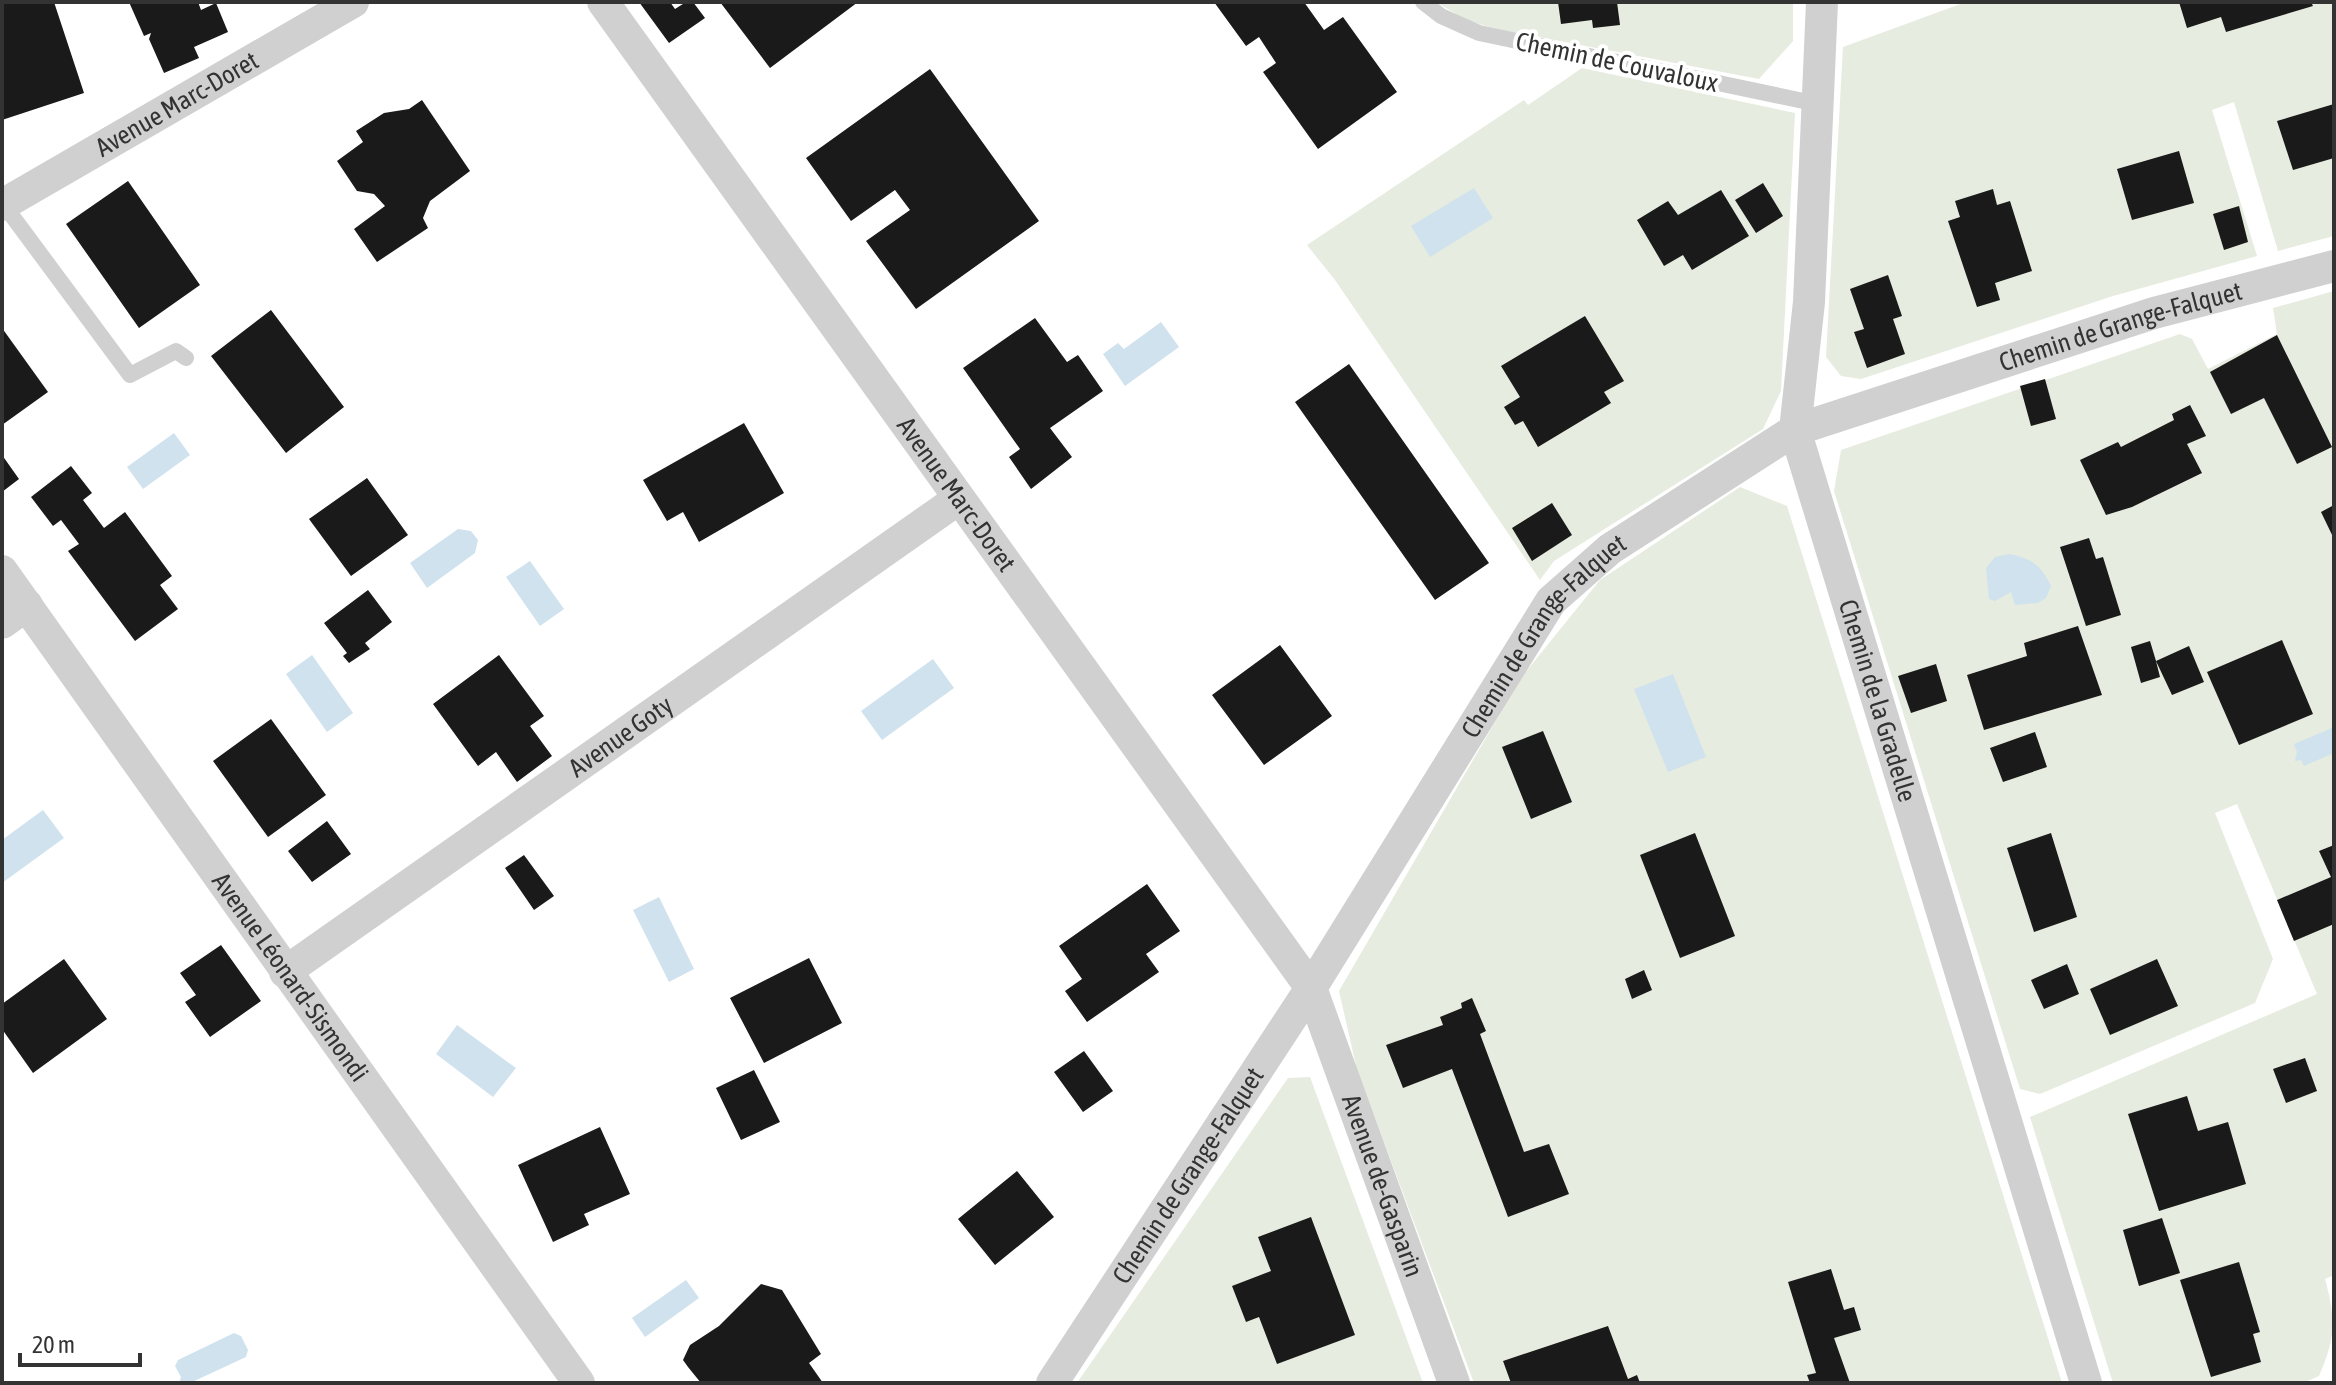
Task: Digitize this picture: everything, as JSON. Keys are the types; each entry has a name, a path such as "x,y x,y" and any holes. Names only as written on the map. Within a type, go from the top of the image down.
{"street":[{"name":"Avenue Marc-Doret","path":"3,205 353,2"},
{"name":"Avenue Marc-Doret","path":"603,2 957,500 1311,988"},
{"name":"Chemin de la Gradelle","path":"1822,2 1809,302 1795,430 2086,1383"},
{"name":"Chemin de Grange-Falquet","path":"1052,1383 1311,988 1551,601 1610,549 1795,430 2154,313 2334,266"},
{"name":"Avenue Goty","path":"285,972 957,500"},
{"name":"Avenue Léonard-Sismondi","path":"2,571 14,614 285,972 579,1383"},
{"name":"Avenue de-Gasparin","path":"1311,988 1454,1383"}],"lane":[{"name":"Chemin de Couvaloux","path":"1423,2 1441,16 1479,33 1818,104"},
{"path":"3,205 130,375 176,351 186,358"}],"shaded area":[{"path":"1436,2 1793,2 1793,41 1759,79 1496,29 1466,20"},
{"path":"1966,2 2334,2 2334,236 2278,251 2234,102 2212,110 2257,256 2113,296 1861,379 1841,376 1826,357 1843,47"},
{"path":"1582,68 1795,113 1781,391 1763,429 1554,561 1540,580 1335,280 1307,245 1524,100 1528,105"},
{"path":"2334,291 2334,1275 2325,1279 2332,1317 2329,1350 2319,1376 2303,1383 2113,1383 2030,1117 2317,994 2237,804 2215,813 2273,959 2255,1003 2040,1094 2020,1089 1834,491 1841,450 2180,334 2192,339 2208,369 2277,334 2273,308"},
{"path":"1740,487 1787,506 2062,1383 1474,1383 1357,1070 1339,991 1520,679 1600,580"},
{"path":"1310,1077 1423,1383 1077,1383 1288,1078"}],"water":[{"path":"1474,188 1493,218 1430,257 1411,226"},
{"path":"1161,322 1179,347 1125,386 1103,354 1118,343 1124,349"},
{"path":"174,433 190,455 143,489 127,467"},
{"path":"458,529 471,531 478,540 475,553 427,588 410,563"},
{"path":"2010,554 2024,558 2039,568 2051,586 2046,598 2038,603 2015,605 2011,592 1995,601 1989,599 1986,568 1995,557"},
{"path":"530,561 564,609 540,626 506,577"},
{"path":"312,655 353,713 327,732 286,674"},
{"path":"933,659 954,688 882,740 861,711"},
{"path":"1673,674 1706,757 1668,772 1634,689"},
{"path":"2332,728 2334,753 2304,766 2301,760 2295,761 2297,752 2294,744"},
{"path":"43,810 64,838 2,883 2,840"},
{"path":"659,897 694,969 669,982 633,910"},
{"path":"457,1025 516,1068 493,1097 436,1054"},
{"path":"686,1280 699,1298 645,1337 632,1318"},
{"path":"234,1333 241,1336 248,1350 246,1357 190,1383 179,1383 181,1377 175,1366 178,1360"}],"building":[{"path":"2,2 54,2 84,93 2,120"},
{"path":"129,2 198,2 201,10 216,3 228,32 194,47 199,58 164,73 149,39 151,33 144,36"},
{"path":"639,2 670,2 675,9 686,2 693,2 705,18 669,43"},
{"path":"720,2 858,2 770,68"},
{"path":"1214,2 1304,2 1324,30 1343,17 1397,92 1318,149 1263,72 1276,63 1259,37 1246,46"},
{"path":"1558,2 1617,2 1620,25 1593,28 1592,20 1561,24"},
{"path":"2179,2 2311,2 2313,6 2226,32 2221,17 2187,28"},
{"path":"930,69 1039,221 916,309 866,241 910,210 895,190 851,221 806,158"},
{"path":"422,100 470,171 430,201 423,218 428,228 377,262 354,229 385,206 374,194 357,191 337,161 363,142 356,131 384,113 409,109"},
{"path":"2334,104 2334,158 2293,170 2277,121"},
{"path":"2179,151 2194,203 2132,220 2117,169"},
{"path":"128,181 200,285 139,328 66,224"},
{"path":"1763,183 1783,216 1756,233 1735,200"},
{"path":"1993,189 1997,205 2010,201 2032,271 1995,283 2000,300 1977,307 1948,221 1960,217 1955,201"},
{"path":"1721,190 1749,236 1692,270 1683,255 1664,266 1637,220 1668,201 1678,215"},
{"path":"2239,206 2248,242 2224,250 2213,214"},
{"path":"1888,275 1902,316 1893,319 1905,354 1867,368 1854,332 1864,329 1850,289"},
{"path":"271,310 344,407 286,453 211,356"},
{"path":"1585,316 1624,381 1604,392 1611,403 1538,447 1523,421 1515,425 1504,407 1520,397 1501,366"},
{"path":"1035,318 1067,362 1078,355 1103,391 1050,428 1072,457 1031,489 1009,457 1020,449 963,368"},
{"path":"2,328 48,392 2,425"},
{"path":"2277,335 2332,447 2297,464 2264,398 2231,414 2210,372"},
{"path":"1349,364 1489,563 1435,600 1295,402"},
{"path":"2045,379 2056,419 2031,426 2020,386"},
{"path":"2190,405 2206,436 2187,444 2202,473 2132,507 2106,515 2080,460 2118,442 2121,447 2174,420 2172,414"},
{"path":"744,423 784,493 699,542 683,512 667,521 643,480"},
{"path":"2,455 19,479 2,492"},
{"path":"71,466 92,493 83,500 104,528 125,512 172,576 160,585 178,609 135,641 68,551 79,544 61,520 53,526 31,497"},
{"path":"367,478 408,535 351,576 309,519"},
{"path":"1552,503 1572,535 1532,561 1512,528"},
{"path":"2334,505 2334,539 2321,512"},
{"path":"2089,538 2096,559 2103,557 2121,615 2086,626 2060,547"},
{"path":"368,590 392,622 365,643 370,649 349,663 343,656 347,653 324,623"},
{"path":"2078,626 2102,695 1984,730 1967,675 2027,656 2024,643"},
{"path":"2282,640 2313,714 2239,745 2207,672"},
{"path":"2150,641 2160,677 2141,683 2131,647"},
{"path":"1280,645 1332,716 1264,765 1212,695"},
{"path":"2189,646 2204,682 2172,695 2156,661"},
{"path":"499,655 544,716 530,726 552,756 517,782 496,752 478,766 433,704"},
{"path":"1936,664 1947,701 1911,713 1898,676"},
{"path":"271,719 326,795 268,837 213,761"},
{"path":"1543,731 1572,802 1531,819 1502,747"},
{"path":"2035,732 2047,767 2003,782 1990,748"},
{"path":"327,821 351,854 312,882 288,851"},
{"path":"1695,833 1735,936 1680,958 1640,855"},
{"path":"2051,833 2077,917 2034,932 2007,848"},
{"path":"2334,845 2334,924 2294,941 2277,900 2331,877 2319,851"},
{"path":"524,855 554,896 534,910 505,868"},
{"path":"1147,884 1180,931 1146,954 1159,972 1087,1022 1065,991 1082,979 1059,946"},
{"path":"221,945 261,1001 210,1037 185,1002 196,995 180,973"},
{"path":"809,958 842,1023 764,1063 730,998"},
{"path":"64,959 107,1019 33,1073 2,1029 2,1004"},
{"path":"2157,959 2178,1006 2110,1035 2090,989"},
{"path":"2067,964 2079,994 2044,1009 2031,980"},
{"path":"1644,970 1652,990 1632,999 1625,979"},
{"path":"1472,998 1486,1031 1480,1034 1524,1152 1549,1144 1569,1194 1508,1217 1452,1069 1403,1088 1386,1045 1443,1025 1440,1017 1462,1008 1461,1003"},
{"path":"1084,1051 1113,1091 1083,1112 1054,1072"},
{"path":"2305,1058 2317,1091 2286,1103 2273,1069"},
{"path":"754,1070 780,1122 741,1140 716,1088"},
{"path":"2187,1096 2198,1131 2228,1122 2246,1184 2159,1211 2128,1114"},
{"path":"600,1127 630,1194 584,1214 589,1225 553,1242 518,1165"},
{"path":"1017,1171 1054,1217 995,1265 958,1219"},
{"path":"1311,1217 1355,1335 1277,1364 1259,1317 1246,1322 1232,1286 1271,1271 1258,1237"},
{"path":"2162,1218 2180,1273 2139,1286 2123,1230"},
{"path":"2239,1262 2260,1332 2253,1334 2261,1362 2211,1377 2180,1280"},
{"path":"1831,1269 1844,1310 1854,1307 1861,1330 1834,1338 1850,1383 1810,1383 1807,1375 1816,1373 1788,1282"},
{"path":"761,1284 782,1290 821,1354 809,1363 823,1383 701,1383 683,1360 690,1345 719,1326"},
{"path":"1608,1326 1628,1379 1637,1375 1640,1383 1511,1383 1503,1361"}]}
